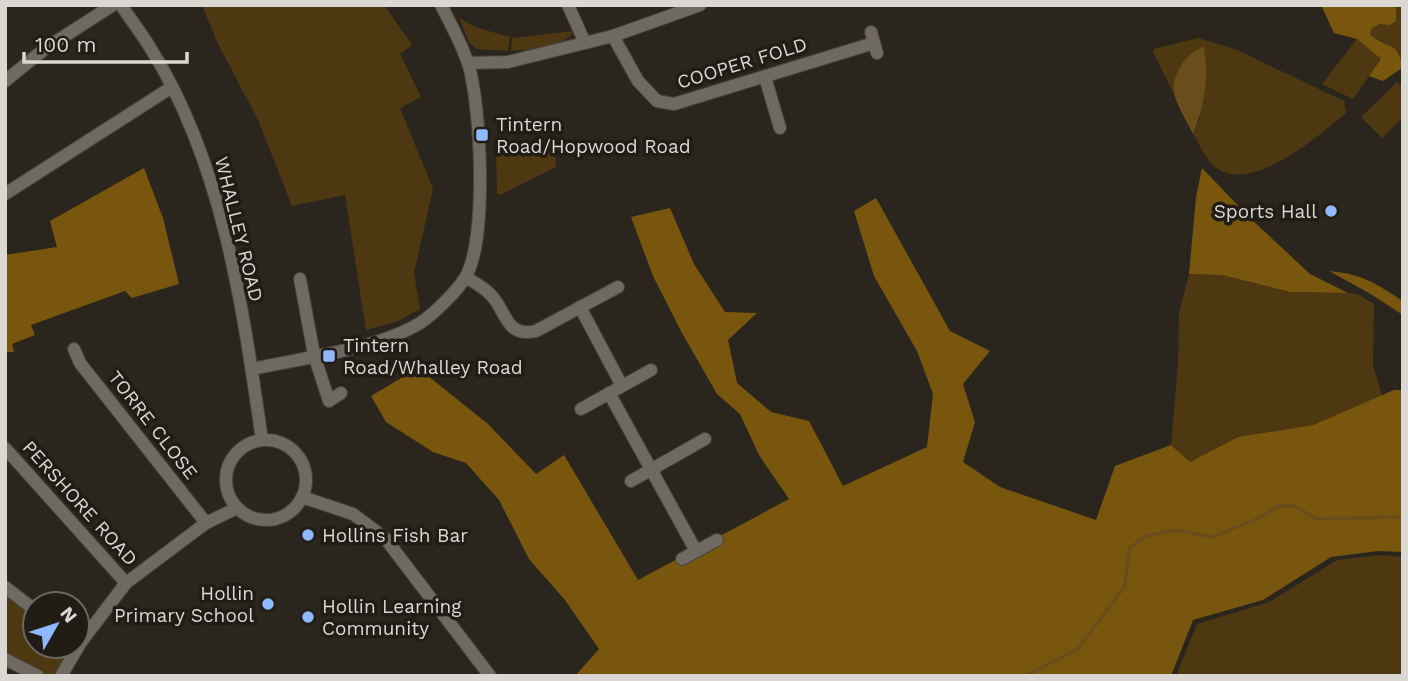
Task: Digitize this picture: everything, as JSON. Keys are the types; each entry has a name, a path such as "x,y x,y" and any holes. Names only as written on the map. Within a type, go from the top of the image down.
{"street":[{"path":"5,81 46,48 113,5"},
{"name":"WHALLEY ROAD","path":"121,5 151,48 172,87 201,154 225,233 252,369 262,440"},
{"path":"252,369 393,337 422,322 466,277 477,244 480,207 479,149 473,83 468,63 440,5"},
{"path":"568,5 585,43"},
{"path":"468,63 508,62 585,43 613,36 670,10 700,5"},
{"name":"COOPER FOLD","path":"613,36 638,81 657,101 674,104 874,43"},
{"path":"765,77 780,128"},
{"path":"5,194 172,87"},
{"path":"466,277 488,292 506,319 519,331 536,331 618,287"},
{"path":"300,279 314,355 329,401 341,393"},
{"path":"580,307 622,386"},
{"name":"TORRE CLOSE","path":"74,349 80,363 206,523"},
{"path":"581,409 651,370"},
{"path":"609,394 696,551"},
{"path":"631,481 705,439"},
{"path":"262,440 285,444 302,462 305,473 302,497 294,508 283,516 271,519 259,519 237,508 229,497 226,485 230,460 249,443 262,440"},
{"name":"PERSHORE ROAD","path":"5,448 126,583"},
{"path":"302,497 353,514 384,538 490,676"},
{"path":"91,625 126,583 206,523 237,508"},
{"path":"682,559 717,540"},
{"path":"5,587 21,599"},
{"path":"5,659 38,676"},
{"path":"61,676 69,660"}],"shaded area":[{"path":"202,5 384,5 412,45 400,54 421,97 400,108 433,189 414,273 420,309 396,322 366,330 345,195 292,206 258,120 217,42"},
{"path":"1321,5 1394,5 1396,21 1372,28 1370,34 1395,49 1402,68 1383,81 1369,76 1381,59 1357,39 1334,33"},
{"path":"1394,5 1403,5 1402,68 1395,49 1370,34 1372,28 1396,9"},
{"path":"459,18 478,28 510,37 508,51 476,49 469,42"},
{"path":"574,31 562,42 554,45 511,51 512,38"},
{"path":"1198,38 1235,49 1344,101 1346,113 1304,146 1267,167 1249,173 1233,174 1218,169 1193,134 1200,118 1180,67 1175,96 1153,52 1154,49"},
{"path":"1357,39 1381,59 1353,99 1322,84"},
{"path":"1204,47 1205,91 1193,134 1175,97 1174,82 1185,60"},
{"path":"1397,82 1403,88 1403,117 1382,138 1361,117"},
{"path":"555,147 556,167 500,195 497,193 496,150"},
{"path":"144,168 163,218 179,284 132,298 125,291 31,325 35,335 12,344 14,352 5,352 5,255 57,247 50,221"},
{"path":"1202,168 1310,274 1348,293 1290,292 1222,275 1189,274 1196,197"},
{"path":"876,198 950,331 990,351 963,384 975,422 963,462 1000,487 1096,520 1115,466 1171,445 1190,462 1238,437 1313,425 1394,390 1403,390 1403,552 1378,551 1331,557 1263,600 1193,620 1171,676 575,676 599,649 565,600 529,559 499,500 466,463 433,452 386,422 371,396 418,368 488,424 536,474 564,455 638,580 789,499 759,455 740,414 717,394 682,333 653,276 631,217 670,208 694,264 725,312 757,313 728,340 737,383 771,412 809,421 843,486 927,447 933,394 917,351 874,276 854,211"},
{"path":"1329,271 1360,277 1384,289 1403,301 1403,315 1369,293"},
{"path":"1189,274 1222,275 1290,292 1357,294 1374,304 1373,365 1382,396 1313,425 1238,437 1190,462 1171,445 1179,313"},
{"path":"1383,555 1403,557 1403,676 1176,676 1197,624 1269,602 1337,560"},
{"path":"5,591 21,603 21,660 65,660 59,676 33,676 5,659"}],"waterway":[{"path":"1025,676 1078,649 1125,586 1129,549 1146,536 1175,530 1213,537 1261,517 1278,506 1294,506 1317,519 1403,517"}],"place":[{"name":"Tintern Road/Hopwood Road","path":"482,135"},
{"name":"Sports Hall","path":"1331,211"},
{"name":"Tintern Road/Whalley Road","path":"329,356"},
{"name":"Hollins Fish Bar","path":"308,535"},
{"name":"Hollin Primary School","path":"268,604"},
{"name":"Hollin Learning Community","path":"308,617"}]}
